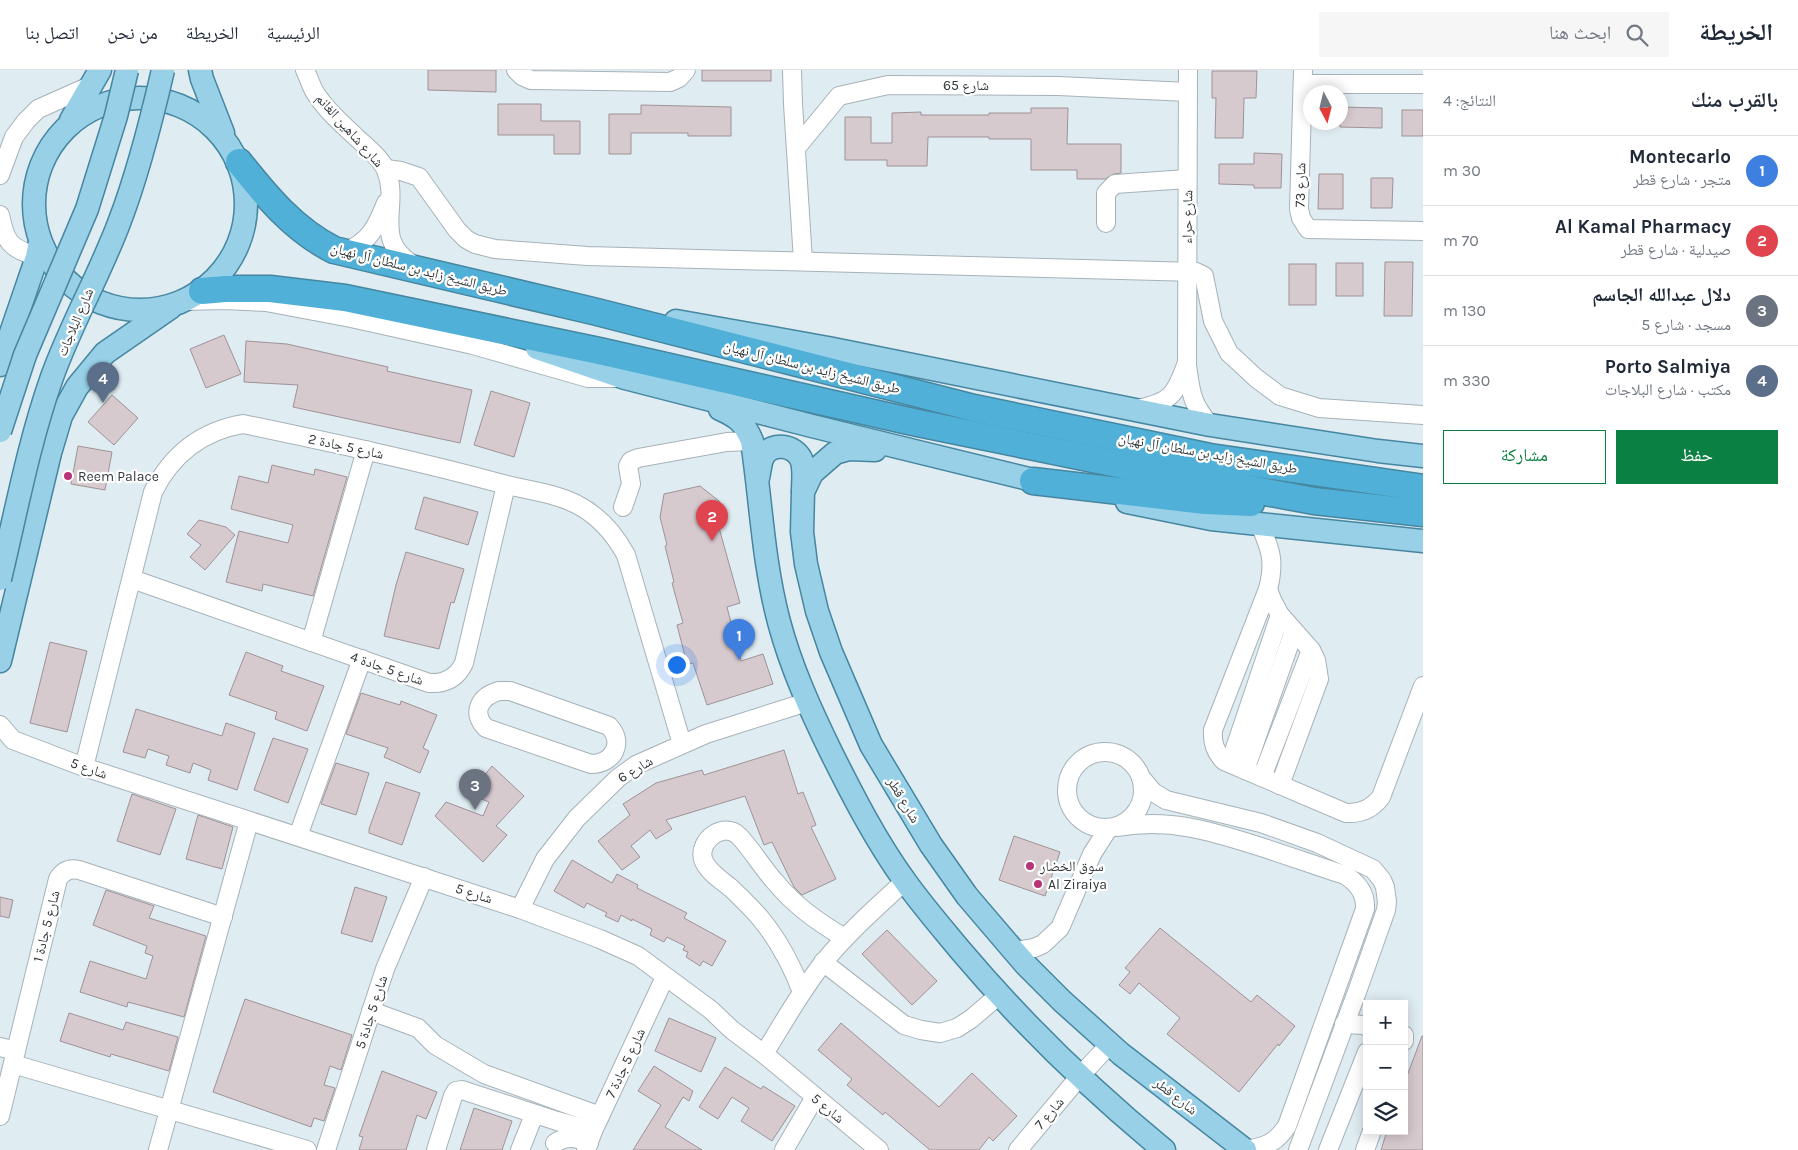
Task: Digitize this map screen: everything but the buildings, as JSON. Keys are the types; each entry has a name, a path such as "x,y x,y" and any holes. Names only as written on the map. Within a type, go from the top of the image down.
{"highway":[{"name":"طريق الشيخ زايد بن سلطان آل نهيان","path":"239,162 267,197 296,225 334,250 593,311 974,408 1210,457 1423,488"},
{"name":"طريق الشيخ زايد بن سلطان آل نهيان","path":"187,299 225,289 270,289 345,298 599,351 913,422 1137,468 1314,501 1423,513"},
{"path":"1033,481 1205,501 1253,503 1314,501"}],"main road":[{"path":"0,431 25,355 87,209 116,116 127,70"},
{"name":"شارع البلاجات","path":"0,579 38,421 52,377 69,334 119,224 148,133 163,70"},
{"path":"0,661 50,453 61,416 77,387 105,353 187,299 228,266 244,233 247,197 239,162 224,136 200,70"},
{"path":"0,365 39,249 33,208 35,184 43,160 55,139 68,125 96,77"},
{"path":"68,125 96,107 123,99 151,98 178,104 203,117 224,136"},
{"path":"39,249 61,275 79,292 102,304 126,310 151,310 187,299"},
{"path":"593,311 662,318 828,348 1210,425 1378,451 1423,456"},
{"path":"464,323 625,378 1033,481 1193,516 1260,525 1423,541"},
{"path":"692,395 740,420 747,428 752,441 758,480 768,573 779,622 791,661 807,702 873,832 905,881 999,995 1080,1076 1164,1150"},
{"path":"758,480 762,458 766,452 771,448 786,447 794,451 800,458 803,469 803,492"},
{"name":"شارع قطر","path":"946,458 868,449 849,449 835,453 825,460 812,473 803,492 802,532 806,564 818,611 832,652 871,745 930,845 967,896 1015,951 1062,1001 1110,1044 1245,1150"}],"street":[{"name":"شارع شاهين الغانم","path":"305,70 316,95 337,119 378,158 386,169 390,191 389,221 391,240 404,259 419,269"},
{"path":"516,70 522,76 531,80 670,82 679,78 686,70"},
{"path":"792,70 803,261"},
{"name":"شارع حراء","path":"1188,70 1187,365 1192,400 1210,425"},
{"path":"0,175 14,137 26,121 38,109 96,77"},
{"name":"شارع 65","path":"797,147 839,96 888,77 1059,78 1188,92"},
{"name":"شارع 73","path":"1423,84 1303,77 1299,209 1300,218 1308,229 1423,231"},
{"path":"386,169 419,177 457,230 466,239 475,244 495,249 587,256 1196,272 1204,276 1213,321 1229,353 1256,378 1280,396 1320,408 1423,415"},
{"path":"1106,222 1106,193 1115,184 1187,178"},
{"path":"345,252 358,245 375,230 390,191"},
{"path":"0,215 2,238 22,251 39,249"},
{"path":"187,299 266,302 351,318 473,345 588,378 625,378"},
{"name":"شارع حراء","path":"1136,409 1157,404 1175,392 1187,365"},
{"name":"شارع 5 جادة 2","path":"84,767 153,492 167,468 185,449 206,435 243,424 423,463 559,497 576,504 598,518 616,538 630,564 682,744"},
{"path":"623,507 631,484 628,466 632,461 638,458 717,444 752,441"},
{"path":"311,642 366,450"},
{"name":"شارع 5 جادة 4","path":"132,579 428,683 441,683 457,674 464,663 506,485"},
{"path":"1260,525 1272,558 1273,572 1213,730 1212,737 1216,750 1224,760 1346,813 1358,813 1370,808 1381,796 1423,686"},
{"path":"1268,589 1280,615 1311,650 1316,660 1319,679 1280,785"},
{"path":"1237,766 1280,615"},
{"path":"1237,766 1294,630"},
{"path":"1262,777 1311,650"},
{"path":"298,836 362,659"},
{"path":"612,755 598,764 583,763 486,728 478,717 478,710 489,693 510,691 609,726 614,732 617,741 612,755 618,778"},
{"name":"شارع 6","path":"520,909 544,859 577,818 618,778 636,765 706,734 807,702"},
{"name":"شارع 5","path":"0,725 7,741 520,909 600,939 638,956 711,1010 732,1030 764,1054 879,1150"},
{"path":"1245,1150 1272,1142 1280,1137 1287,1126 1365,909 1366,901 1357,884 1345,875 1211,830 1154,823 1096,828 1085,823 1074,813 1068,799 1067,784 1072,770 1082,759 1096,753 1111,752 1125,757 1136,767 1143,780 1153,792 1166,800 1261,823 1317,843 1373,869 1385,886 1386,910 1298,1150"},
{"path":"612,755 636,765"},
{"path":"1015,951 1034,948 1043,944 1060,928 1092,854 1113,828 1130,820 1140,808 1144,795 1143,780"},
{"path":"158,1150 249,821"},
{"path":"1085,823 1092,838 1092,854"},
{"path":"802,992 784,954 765,924 746,903 710,871 703,859 703,846 711,835 724,830 736,833 791,900 820,923 845,938"},
{"name":"شارع 5 جادة 1","path":"0,1116 9,1054 58,879 63,873 71,869 79,870 223,917"},
{"name":"شارع 5 جادة 5","path":"326,1150 385,969 424,877"},
{"path":"764,1054 823,962 845,938 905,881"},
{"path":"1364,896 1385,886"},
{"path":"823,962 904,1025 921,1030 940,1033 957,1028 972,1019 999,995"},
{"name":"شارع 5 جادة 7","path":"592,1135 665,977"},
{"path":"1358,989 1360,1000 1363,1004"},
{"path":"371,1011 418,1028 436,1045 592,1135"},
{"path":"1344,1024 1363,1025"},
{"name":"شارع 7","path":"1018,1150 1080,1076 1110,1044"},
{"path":"9,1054 169,1110 307,1150"},
{"path":"1328,1150 1363,1062"},
{"path":"436,1150 456,1091 467,1091 557,1121 592,1135"},
{"path":"784,1150 815,1097"},
{"path":"520,1150 529,1124 538,1115"},
{"path":"554,1146 557,1121"},
{"path":"554,1146 561,1139 592,1135"},
{"path":"1365,1150 1371,1135"}],"place":[{"name":"Porto Salmiya","path":"103,403"},
{"name":"Reem Palace","path":"68,476"},
{"name":"Al Kamal Pharmacy","path":"712,541"},
{"name":"Montecarlo","path":"739,660"},
{"name":"دلال عبدالله الجاسم","path":"475,810"},
{"name":"سوق الخضار","path":"1030,866"},
{"name":"Al Ziraiya","path":"1038,884"}]}
